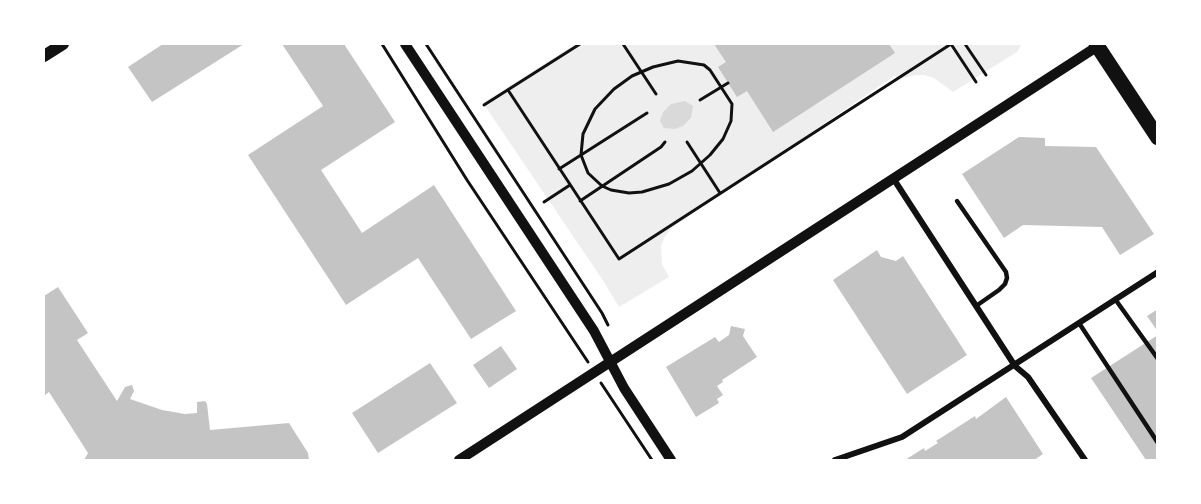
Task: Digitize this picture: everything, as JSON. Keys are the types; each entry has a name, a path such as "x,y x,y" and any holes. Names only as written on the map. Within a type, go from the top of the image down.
{"main road":[{"path":"44,56 63,44"},
{"path":"1098,44 1158,138"}],"street":[{"path":"405,44 589,324 624,388 671,460"},
{"path":"459,460 1098,44"},
{"path":"894,178 1015,366 1028,376 1085,460"},
{"path":"835,460 902,437 1158,272"}],"lane":[{"path":"957,201 1006,272 1005,284 976,306"},
{"path":"1115,299 1158,359"},
{"path":"1079,323 1158,443"}],"path":[{"path":"382,44 467,180 652,460"},
{"path":"484,105 579,44"},
{"path":"623,44 656,94"},
{"path":"508,90 619,259 951,44 976,82"},
{"path":"965,44 986,75"},
{"path":"693,62 704,65 710,70 732,104 731,121 718,145 701,163 679,180 657,189 629,193 610,190 588,173 581,155 583,134 595,108 623,81 641,72 671,63 693,62"},
{"path":"700,100 728,83"},
{"path":"559,168 647,113"},
{"path":"580,201 661,147 665,142"},
{"path":"687,142 720,193"},
{"path":"544,202 570,185"}],"shaded area":[{"path":"575,44 1022,44 1017,52 953,92 934,78 924,75 900,79 894,76 674,226 665,236 661,246 662,264 669,277 619,307 483,103"},
{"path":"685,101 693,106 691,118 683,126 675,129 664,128 660,121 663,112 671,104"}],"building":[{"path":"163,44 244,44 152,102 128,67"},
{"path":"282,44 344,44 395,122 321,170 362,233 434,185 516,311 471,339 418,258 346,305 248,155 323,106"},
{"path":"714,44 889,44 895,53 773,132 747,91 737,97 718,67 726,62"},
{"path":"1019,137 1045,138 1045,146 1096,147 1154,234 1120,255 1102,227 1023,225 1004,238 962,174"},
{"path":"877,250 881,257 896,261 903,256 967,355 907,394 833,280"},
{"path":"58,287 88,333 77,340 117,401 125,387 132,385 134,391 130,399 162,410 185,414 197,413 197,402 205,401 210,430 289,423 308,453 309,460 84,460 88,453 49,392 44,396 44,296"},
{"path":"1158,309 1158,332 1147,316"},
{"path":"731,326 745,329 743,336 757,357 722,380 723,382 717,386 723,395 717,399 719,403 696,417 666,367 715,337 719,342 729,335"},
{"path":"1158,335 1158,460 1146,460 1091,378"},
{"path":"501,346 517,369 489,388 473,365"},
{"path":"430,363 457,403 378,453 352,413"},
{"path":"1006,397 1043,454 1034,460 905,460 924,448 925,451 938,443 936,441 975,416 976,419"}]}
